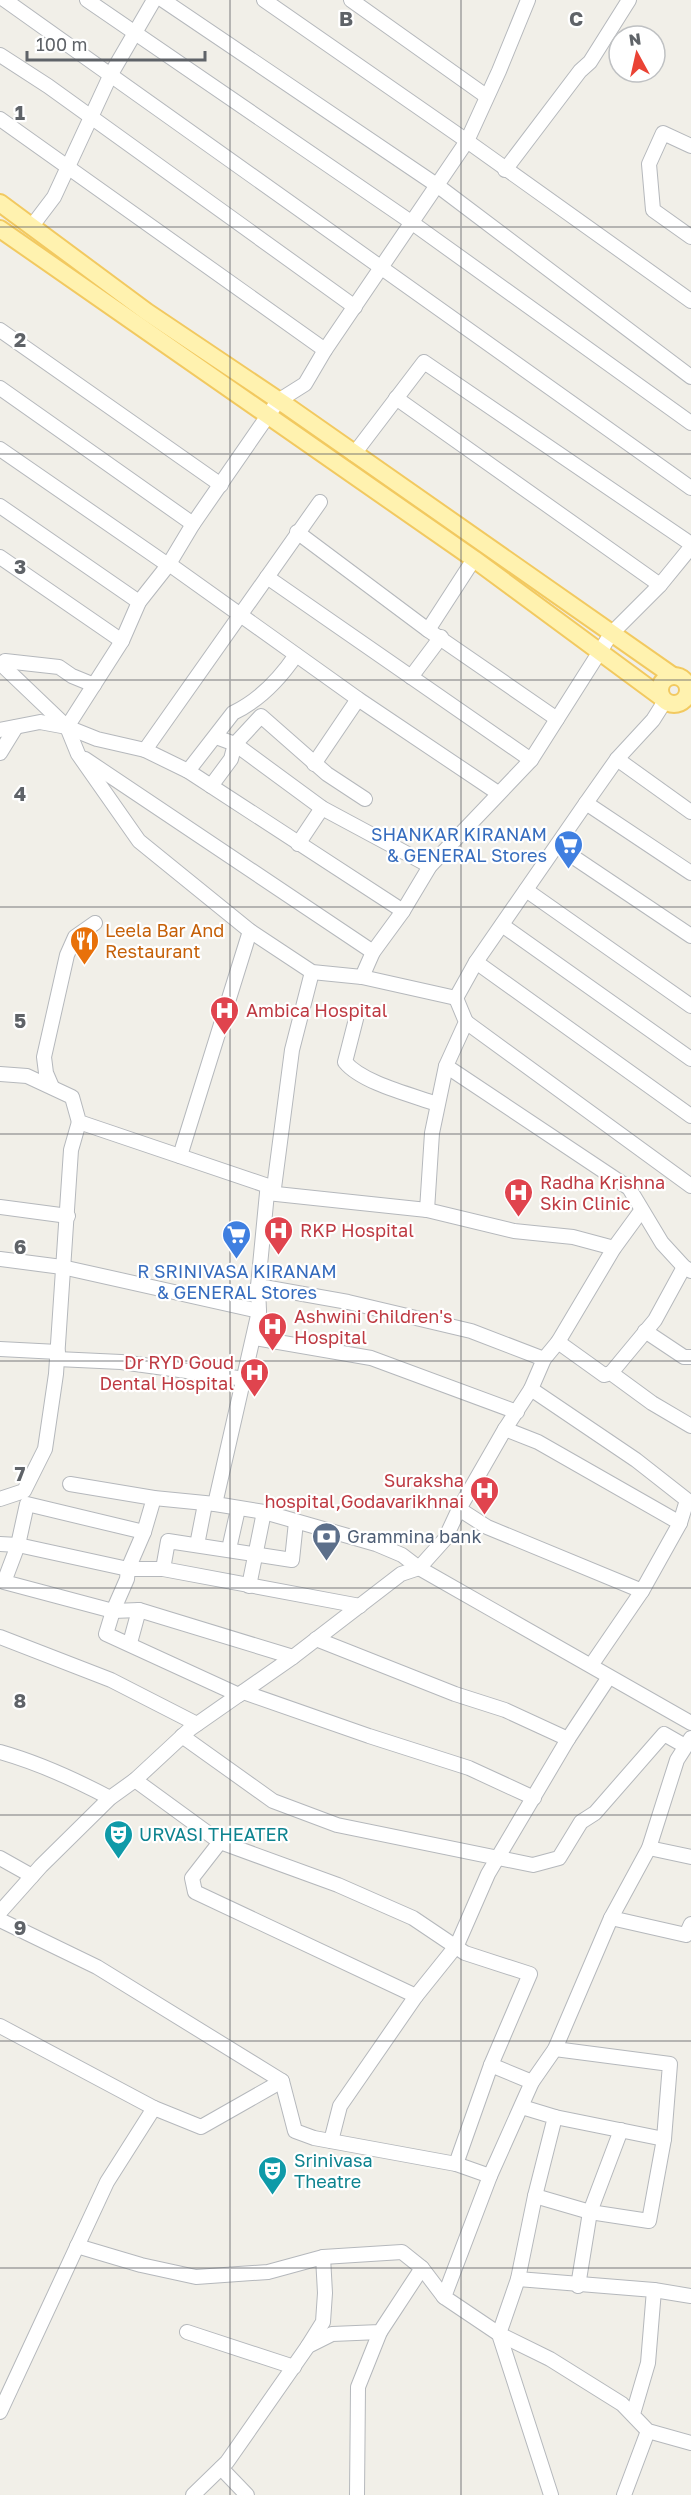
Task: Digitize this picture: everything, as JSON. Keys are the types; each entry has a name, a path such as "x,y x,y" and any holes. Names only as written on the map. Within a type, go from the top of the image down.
{"main road":[{"path":"257,397 7,208 0,229 273,408 293,431 598,650 678,689"},
{"path":"273,408 302,417 611,634 678,689 691,715"},
{"path":"293,431 302,417"},
{"path":"562,624 575,608"}],"street":[{"path":"4,0 691,488"},
{"path":"87,0 411,222 691,423"},
{"path":"32,226 54,197 111,74 154,0"},
{"path":"163,0 438,186 691,377"},
{"path":"264,0 691,301"},
{"path":"351,0 486,96"},
{"path":"67,727 122,641 139,602 168,564 273,408 305,384 467,141 486,96 500,71 528,0"},
{"path":"505,170 580,71 590,63 629,0"},
{"path":"0,55 355,307"},
{"path":"0,118 326,350"},
{"path":"691,146 663,133 649,164 653,210 691,237"},
{"path":"0,330 221,485"},
{"path":"354,454 424,362 691,546 660,585 598,650 531,760 430,866 403,911 373,952 362,977"},
{"path":"0,388 193,524"},
{"path":"396,398 660,585"},
{"path":"0,449 168,564 358,699 498,793"},
{"path":"146,750 320,501"},
{"path":"0,506 139,602"},
{"path":"297,532 428,630 558,719"},
{"path":"0,557 122,641"},
{"path":"428,630 474,559"},
{"path":"267,577 531,760"},
{"path":"411,677 441,637"},
{"path":"188,771 233,713 244,708 281,677 296,655"},
{"path":"94,685 72,676 59,667 5,661 0,664 67,727 78,754 140,841 250,931 312,972 362,977 456,998"},
{"path":"456,998 476,962 617,759 678,689"},
{"path":"314,764 358,699"},
{"path":"211,786 231,759 235,744 261,716 314,764 365,799"},
{"path":"0,730 40,722 67,727 97,739 146,750 188,771 403,911"},
{"path":"0,753 16,727"},
{"path":"216,737 235,744 322,807 430,866"},
{"path":"78,754 373,952"},
{"path":"617,759 691,812"},
{"path":"586,803 691,873"},
{"path":"298,844 322,807"},
{"path":"557,846 691,936"},
{"path":"526,890 691,1006"},
{"path":"52,1088 46,1072 44,1057 67,954 75,937 95,923"},
{"path":"502,925 691,1059"},
{"path":"180,1156 250,931"},
{"path":"476,962 691,1116"},
{"path":"197,1545 245,1379 254,1338 259,1311 258,1286 292,1050 312,972"},
{"path":"456,998 466,1022 691,1186"},
{"path":"356,1019 345,1062 351,1069 373,1081 437,1104"},
{"path":"427,1210 432,1133 437,1104 446,1066 466,1022"},
{"path":"446,1066 629,1188 662,1243 687,1269 655,1320 611,1372 604,1376 558,1342"},
{"path":"0,1074 27,1076 72,1097 79,1122 71,1150 57,1356 45,1449 24,1491 0,1499"},
{"path":"79,1122 180,1156 271,1191 427,1210 514,1231 573,1237 614,1248"},
{"path":"0,1207 68,1216"},
{"path":"0,1912 32,1876 110,1798 135,1780 182,1736 293,1657 401,1574 419,1568 445,1539 459,1509 531,1389 544,1359 558,1342 614,1248 641,1211"},
{"path":"0,1259 62,1267 259,1311"},
{"path":"258,1286 348,1302 471,1331 544,1359"},
{"path":"645,1331 684,1357 691,1357"},
{"path":"254,1338 371,1358 516,1412"},
{"path":"0,1349 121,1362 245,1379"},
{"path":"611,1372 652,1403 691,1426"},
{"path":"531,1389 689,1499 680,1523 642,1591 592,1664"},
{"path":"505,1429 538,1442 680,1523"},
{"path":"70,1484 154,1498 264,1512 376,1544 402,1555 419,1568 592,1664 609,1677 691,1723"},
{"path":"154,1498 144,1532 128,1569 127,1580 113,1611 106,1634 241,1693 469,1767 534,1798"},
{"path":"144,1532 27,1504 18,1545 4,1582 113,1611 139,1610 293,1657"},
{"path":"229,1549 238,1509"},
{"path":"459,1509 487,1527 642,1591"},
{"path":"249,1586 254,1552 264,1512"},
{"path":"163,1569 168,1541 254,1552 292,1560 296,1522"},
{"path":"0,1544 18,1545 128,1569 163,1569 360,1606"},
{"path":"130,1643 139,1610"},
{"path":"0,1637 111,1680 197,1724"},
{"path":"316,1639 455,1694 505,1710 568,1739"},
{"path":"331,2140 340,2106 416,1996 457,1945 497,1859 568,1739 609,1677"},
{"path":"182,1736 273,1801 337,1825 533,1865 559,1858 580,1822 596,1813 664,1734 688,1742 677,1760 649,1848 611,1918 555,2049 532,2082 490,2176 444,2297"},
{"path":"0,1752 58,1772 110,1798"},
{"path":"677,1760 691,1765"},
{"path":"135,1780 220,1842 366,1897 413,1918 457,1945 465,1953 530,1974 491,2065 456,2164"},
{"path":"220,1842 192,1878 195,1892 416,1996"},
{"path":"649,1848 691,1857"},
{"path":"0,1858 32,1876"},
{"path":"611,1918 689,1932"},
{"path":"0,1920 97,1967 282,2081 296,2131 314,2138 456,2164 490,2176"},
{"path":"0,2026 154,2108 201,2127 282,2081"},
{"path":"535,2196 590,2212 649,2221 664,2139 670,2064 555,2049"},
{"path":"491,2065 532,2082"},
{"path":"522,2107 664,2139"},
{"path":"0,2412 107,2182 154,2108"},
{"path":"551,2495 499,2334 518,2279 555,2116"},
{"path":"578,2286 590,2212 621,2130"},
{"path":"77,2246 196,2277 268,2272 323,2257 402,2252 422,2268 444,2297 499,2334 550,2359 622,2404 648,2431 691,2443"},
{"path":"193,2495 221,2468 294,2367 323,2322 325,2293 323,2257"},
{"path":"357,2495 358,2387 380,2332 422,2268"},
{"path":"518,2279 578,2286 654,2290 691,2296"},
{"path":"633,2414 648,2363 654,2290"},
{"path":"187,2332 294,2367"},
{"path":"308,2346 333,2334 380,2332"},
{"path":"624,2495 648,2431"},
{"path":"221,2468 247,2495"}],"place":[{"name":"SHANKAR KIRANAM & GENERAL Stores","path":"568,870"},
{"name":"Leela Bar And Restaurant","path":"84,966"},
{"name":"Ambica Hospital","path":"225,1036"},
{"name":"Radha Krishna Skin Clinic","path":"519,1218"},
{"name":"RKP Hospital","path":"279,1256"},
{"name":"R SRINIVASA KIRANAM & GENERAL Stores","path":"237,1260"},
{"name":"Ashwini Children's Hospital","path":"273,1352"},
{"name":"Dr RYD Goud Dental Hospital","path":"255,1398"},
{"name":"Suraksha hospital,Godavarikhnai","path":"485,1516"},
{"name":"Grammina bank","path":"326,1562"},
{"name":"URVASI THEATER","path":"118,1860"},
{"name":"Srinivasa Theatre","path":"273,2196"}]}
